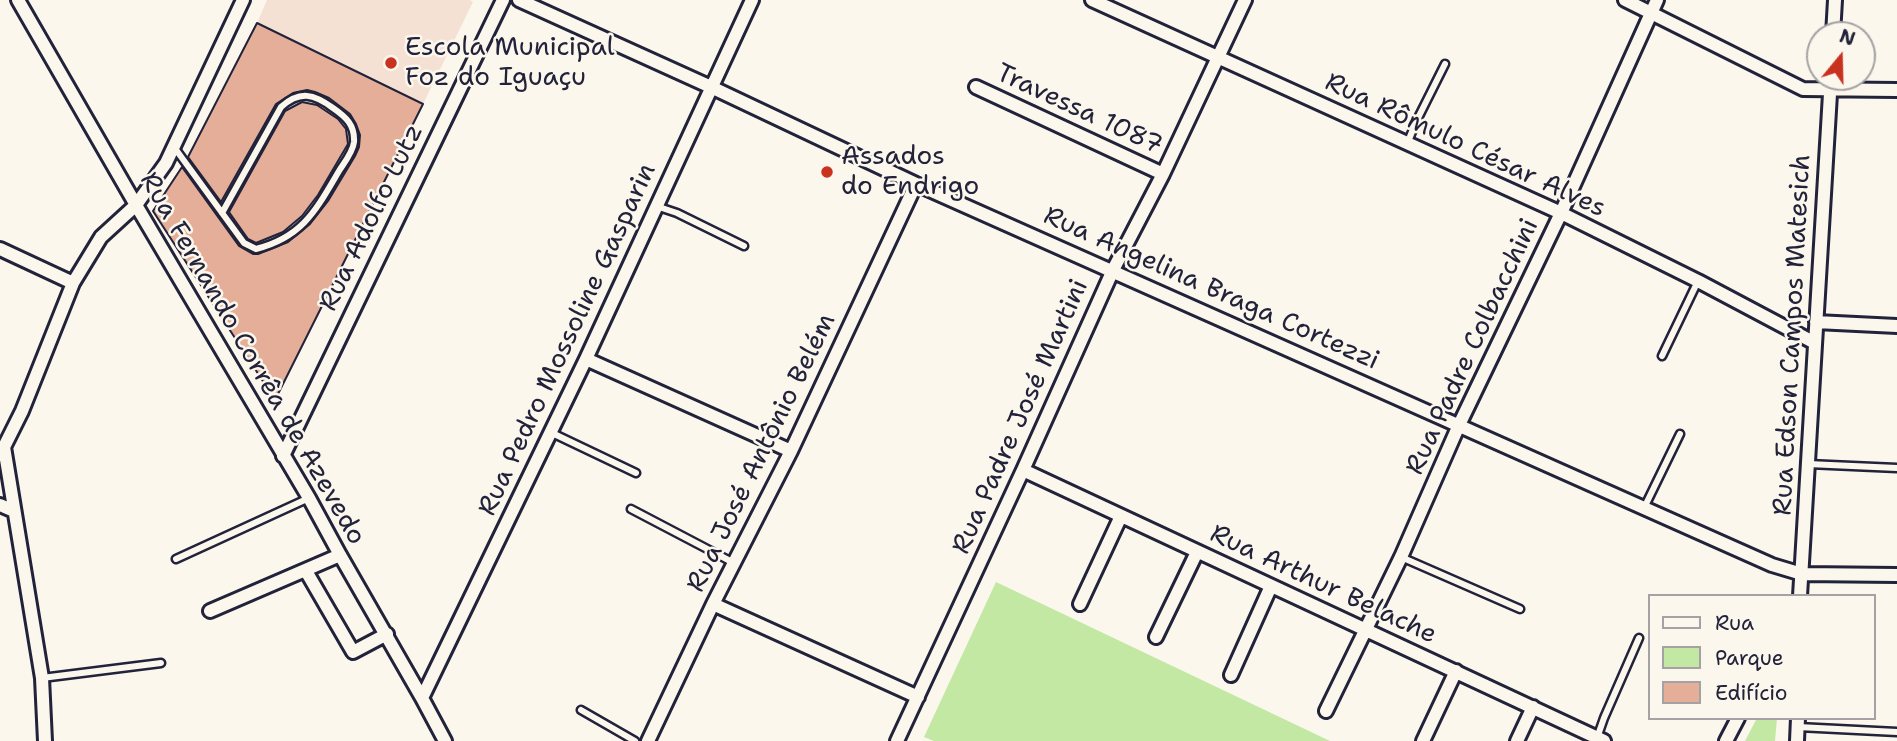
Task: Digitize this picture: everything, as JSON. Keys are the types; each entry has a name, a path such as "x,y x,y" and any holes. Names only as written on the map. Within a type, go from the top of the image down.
{"street":[{"name":"Rua Fernando Corrêa de Azevedo","path":"18,0 309,498 445,741"},
{"path":"46,741 42,678 2,451 22,411 73,283 101,237 136,205 166,163 243,0"},
{"name":"Rua Adolfo Lutz","path":"283,456 503,0"},
{"name":"Rua Angelina Braga Cortezzi","path":"519,0 916,184 1772,565 1802,574 1897,575"},
{"name":"Rua Pedro Mossoline Gasparin","path":"422,698 586,359 752,0"},
{"name":"Rua Rômulo César Alves","path":"1092,0 1560,213 1815,343"},
{"name":"Rua Padre José Martini","path":"897,741 1113,270 1163,174 1245,0"},
{"path":"1625,0 1654,6 1806,88"},
{"path":"1834,21 1835,0"},
{"name":"Rua Padre Colbacchini","path":"1326,712 1401,557 1459,425 1560,213 1654,6"},
{"name":"Travessa 1087","path":"976,87 1163,174"},
{"path":"1876,88 1897,90"},
{"name":"Rua Edson Campos Matesich","path":"1800,594 1830,91"},
{"name":"Rua José Antônio Belém","path":"648,741 713,604 791,451 916,184"},
{"path":"0,249 73,283"},
{"path":"1816,322 1897,326"},
{"path":"586,359 791,451"},
{"name":"Rua Arthur Belache","path":"1023,470 1601,739"},
{"path":"0,505 14,511"},
{"path":"1080,604 1121,516"},
{"path":"1156,637 1196,552"},
{"path":"209,611 340,555"},
{"path":"306,571 354,652 387,634"},
{"path":"1231,675 1271,586"},
{"path":"713,604 918,697"},
{"path":"1423,741 1456,671"},
{"path":"1517,741 1533,707"},
{"path":"1726,741 1737,720"},
{"path":"1797,741 1798,723"}],"lane":[{"path":"1407,144 1445,64"},
{"path":"174,147 222,213 244,243 256,249 295,233 316,211 354,145 349,119 320,98 306,95 291,99 281,107 222,213"},
{"path":"656,206 677,213 744,246"},
{"path":"1662,356 1698,281"},
{"path":"550,432 636,473"},
{"path":"1644,508 1680,434"},
{"path":"1808,464 1897,468"},
{"path":"176,559 309,498"},
{"path":"631,509 734,563"},
{"path":"1401,557 1520,609"},
{"path":"1601,739 1604,718 1639,638"},
{"path":"42,678 161,663"},
{"path":"581,710 635,741"},
{"path":"1798,723 1897,732"}],"shaded area":[{"name":"Escola Municipal Foz do Iguaçu","path":"267,0 473,2 423,104 257,23"}],"green space":[{"path":"996,582 1330,741 934,741 924,737"},
{"path":"1756,720 1777,720 1775,741 1745,741"}],"building":[{"path":"257,23 423,104 275,400 153,211 182,167 239,246 258,254 288,242 310,224 328,201 355,156 360,135 350,114 329,98 315,92 307,90 293,93 276,104 221,202 188,157"},
{"path":"302,102 317,105 338,119 346,129 348,144 318,195 302,216 283,232 256,243 248,239 229,212 285,111"}],"place":[{"name":"Escola Municipal Foz do Iguaçu","path":"391,63"},
{"name":"Assados do Endrigo","path":"827,172"}]}
